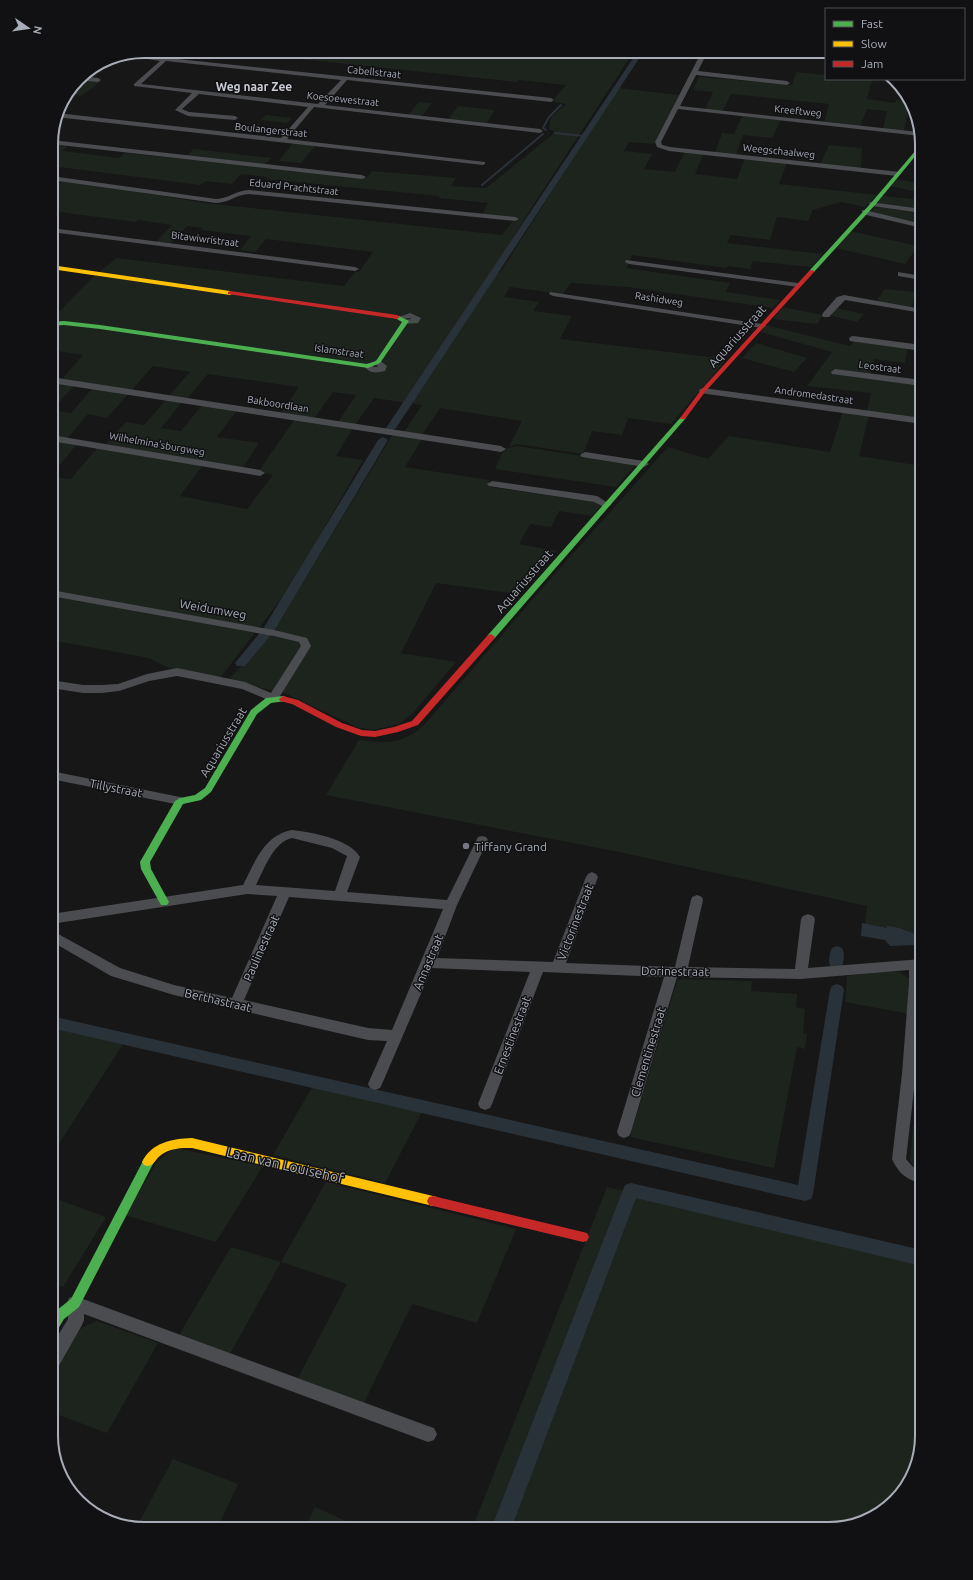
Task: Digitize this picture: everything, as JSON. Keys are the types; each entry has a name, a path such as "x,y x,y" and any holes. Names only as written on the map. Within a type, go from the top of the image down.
{"street":[{"name":"Cabellstraat","path":"155,58 551,100"},
{"path":"675,107 702,58"},
{"name":"Koesoewestraat","path":"165,59 136,85 540,131"},
{"path":"694,73 787,83"},
{"path":"774,82 778,73"},
{"path":"87,79 98,80"},
{"path":"282,141 315,106 345,79"},
{"path":"197,92 178,110 188,114 235,118"},
{"name":"Kreeftweg","path":"675,107 914,133"},
{"name":"Weegschaalweg","path":"675,107 658,142 659,146 668,149 898,174"},
{"name":"Boulangerstraat","path":"63,116 483,163"},
{"path":"58,143 362,177"},
{"name":"Aquariusstraat","path":"180,801 198,798 208,790 254,712 261,705 273,698 294,701 325,719 360,733 375,734 392,732 414,723 678,425 703,391 873,204 915,153"},
{"name":"Eduard Prachtstraat","path":"58,179 220,201 235,194 248,192 515,219"},
{"path":"873,204 915,210"},
{"path":"865,212 915,224"},
{"name":"Bitawiwristraat","path":"58,231 355,269"},
{"path":"629,262 798,285"},
{"name":"Islamstraat","path":"58,268 93,273 114,278 405,320 378,362 368,366 100,327 58,323"},
{"path":"901,274 915,277"},
{"name":"Rashidweg","path":"553,294 762,326"},
{"path":"826,315 840,299 844,297 893,307 915,309"},
{"path":"853,339 915,347"},
{"name":"Leostraat","path":"835,372 915,382"},
{"name":"Bakboordlaan","path":"58,381 501,449"},
{"name":"Andromedastraat","path":"703,391 915,420"},
{"name":"Wilhelmina'sburgweg","path":"58,439 260,473"},
{"path":"585,455 644,464"},
{"path":"492,484 597,499 606,505"},
{"name":"Weidumweg","path":"58,594 258,630 300,639 306,646 273,698"},
{"path":"58,685 83,689 102,689 119,687 147,678 177,672 245,686 273,698"},
{"name":"Tillystraat","path":"58,779 180,801"},
{"path":"164,902 146,869 145,862 180,801"},
{"path":"247,888 272,845 291,834 340,845 350,851 354,857 340,895"},
{"name":"Annastraat","path":"375,1084 451,905 482,840"},
{"name":"Victorinestraat","path":"558,967 592,877"},
{"path":"58,918 247,888 451,905"},
{"name":"Paulinestraat","path":"236,1004 285,892"},
{"name":"Clementinestraat","path":"624,1132 676,972 697,900"},
{"path":"801,974 808,919"},
{"name":"Berthastraat","path":"58,939 116,972 174,990 368,1034 395,1036"},
{"name":"Dorinestraat","path":"428,962 676,972 801,974 915,964"},
{"name":"Ernestinestraat","path":"485,1104 539,966"},
{"path":"915,1076 899,1159 903,1168 915,1174"},
{"name":"Laan van Louisehof","path":"58,1318 75,1303 150,1159 165,1145 177,1143 192,1143 583,1236"},
{"path":"75,1303 428,1434"},
{"name":"Laan van Louisehof","path":"58,1351 76,1320 75,1303"}],"shaded area":[{"path":"292,58 629,58 532,207 492,272 500,273 618,88 679,95 654,144 629,142 624,151 652,154 644,169 675,172 685,151 704,153 695,174 737,179 745,158 787,163 779,184 877,195 865,207 841,202 813,210 808,221 777,217 770,240 731,235 727,243 823,254 811,267 752,261 751,269 727,266 726,268 632,255 629,261 625,262 629,263 626,268 730,283 726,292 780,300 773,308 628,287 571,283 563,294 510,287 504,297 539,302 533,311 572,316 560,339 727,359 671,424 628,418 622,435 592,431 583,454 517,444 509,447 522,421 440,408 422,435 404,432 422,405 374,398 355,425 338,422 356,395 333,392 314,419 280,414 299,387 208,374 187,399 169,396 190,372 153,366 131,391 61,380 83,355 58,351 58,313 92,278 117,258 344,286 355,272 359,272 373,252 266,239 255,252 240,250 251,236 201,230 202,228 187,226 171,243 156,242 172,225 139,220 136,222 58,212 58,181 205,203 502,235 516,218 482,215 488,203 439,198 439,196 266,179 267,177 241,174 232,184 206,181 200,185 58,167 58,144 67,146 63,151 119,158 125,153 366,178 372,171 456,178 451,186 486,188 552,135 554,131 549,129 551,117 566,104 554,102 555,100 553,100 566,85 519,80 517,82"},
{"path":"796,72 825,75 825,80 872,80 867,99 895,103 896,100 904,101 908,111 904,131 883,129 887,111 867,109 860,127 824,123 829,104 731,94 722,112 705,110 713,92 693,90 699,77 792,85"},
{"path":"86,80 101,81 81,96 74,95"},
{"path":"419,102 432,103 421,117 407,116"},
{"path":"458,106 495,110 486,124 448,120"},
{"path":"266,115 292,118 287,123 261,120"},
{"path":"742,116 781,120 772,138 743,135 736,155 715,153 722,133 734,134"},
{"path":"293,143 316,145 301,163 279,161"},
{"path":"829,145 862,148 861,169 820,165"},
{"path":"193,149 272,158 264,165 186,157"},
{"path":"897,179 915,183 915,191 890,186"},
{"path":"883,196 915,199 915,209 877,203"},
{"path":"875,205 915,210 915,223 876,213 872,211"},
{"path":"850,231 915,245 915,250 905,264 836,248"},
{"path":"885,289 915,292 912,308 875,303"},
{"path":"783,307 823,315 817,324 773,319"},
{"path":"836,308 864,314 857,322 829,315"},
{"path":"766,325 850,346 855,340 908,347 905,363 874,359 870,374 915,383 915,418 867,411 871,393 807,386 832,352 760,332"},
{"path":"756,343 807,358 794,372 742,358"},
{"path":"58,383 74,386 58,403"},
{"path":"93,388 128,394 107,418 88,414 67,439 58,438 58,411 71,413"},
{"path":"166,400 182,402 161,428 181,431 202,405 237,410 217,437 259,443 242,469 105,445 126,422 144,425"},
{"path":"843,411 869,415 859,456 915,465 915,933 897,927 888,926 887,928 865,924 867,906 614,851 326,795 359,740 378,742 394,741 410,736 425,724 544,586 668,447 708,459 729,436 830,452"},
{"path":"295,419 353,428 336,456 363,460 291,586 259,628 58,592 58,478 71,479 98,447 203,465 180,496 247,509 273,475 258,472"},
{"path":"393,434 422,439 405,467 489,480 490,487 594,502 601,506 592,516 559,511 551,527 530,524 519,544 556,551 517,594 436,583 401,653 456,662 412,714 399,724 373,730 357,727 278,690 309,645 275,632 276,627"},
{"path":"58,441 77,444 58,467"},
{"path":"517,446 582,456 632,465 634,467 616,487 495,469 504,449"},
{"path":"58,595 256,631 220,678 169,668 149,658 58,641"},
{"path":"271,635 297,640 303,644 273,691 229,679"},
{"path":"862,923 887,928 887,926 896,927 915,934 915,945 890,946 885,940 861,936"},
{"path":"883,971 899,972 911,980 909,1014 845,1002 847,976"},
{"path":"682,979 752,981 751,991 797,994 796,1007 805,1009 803,1033 807,1034 805,1049 797,1047 774,1168 630,1137 677,981"},
{"path":"58,1026 125,1041 58,1145"},
{"path":"314,1084 423,1110 385,1183 273,1155"},
{"path":"913,1126 915,1126 915,1168 910,1161"},
{"path":"174,1148 263,1166 216,1242 125,1215 157,1162"},
{"path":"326,1182 516,1229 477,1323 412,1304 364,1403 298,1378 347,1284 281,1262"},
{"path":"607,1187 915,1262 914,1447 910,1464 901,1484 886,1501 877,1508 857,1517 835,1522 475,1522"},
{"path":"58,1200 106,1217 63,1287 58,1285"},
{"path":"231,1247 281,1262 230,1354 179,1335"},
{"path":"97,1321 158,1343 107,1433 58,1415 58,1364 75,1334 83,1327"},
{"path":"173,1459 238,1484 220,1522 139,1522"},
{"path":"315,1507 348,1522 308,1522"}],"waterway":[{"path":"391,428 636,58"},
{"path":"546,130 543,128 549,117 561,105"},
{"path":"555,133 584,136"},
{"path":"482,185 543,134"},
{"path":"241,663 268,631 383,440"},
{"path":"836,964 837,952"},
{"path":"58,1024 805,1194 837,990"},
{"path":"504,1522 631,1190 915,1256"}],"traffic: fast":[{"path":"812,271 873,204 915,153"},
{"path":"58,323 100,327 368,366 378,362 406,321 397,317"},
{"path":"491,637 683,418"},
{"path":"164,902 146,869 145,862 180,801 198,798 208,790 254,712 269,700 283,699"},
{"path":"58,1318 75,1303 148,1162"}],"traffic: slow":[{"path":"58,268 230,293"},
{"path":"148,1162 156,1152 167,1146 192,1143 433,1201"}],"traffic: jam":[{"path":"683,418 703,391 812,271"},
{"path":"230,293 397,317"},
{"path":"283,699 295,702 339,725 361,733 375,734 395,730 415,723 491,637"},
{"path":"433,1201 583,1237"}],"place":[{"name":"Tiffany Grand","path":"466,846"}],"district":[{"name":"Weg naar Zee","path":"254,86"}]}
